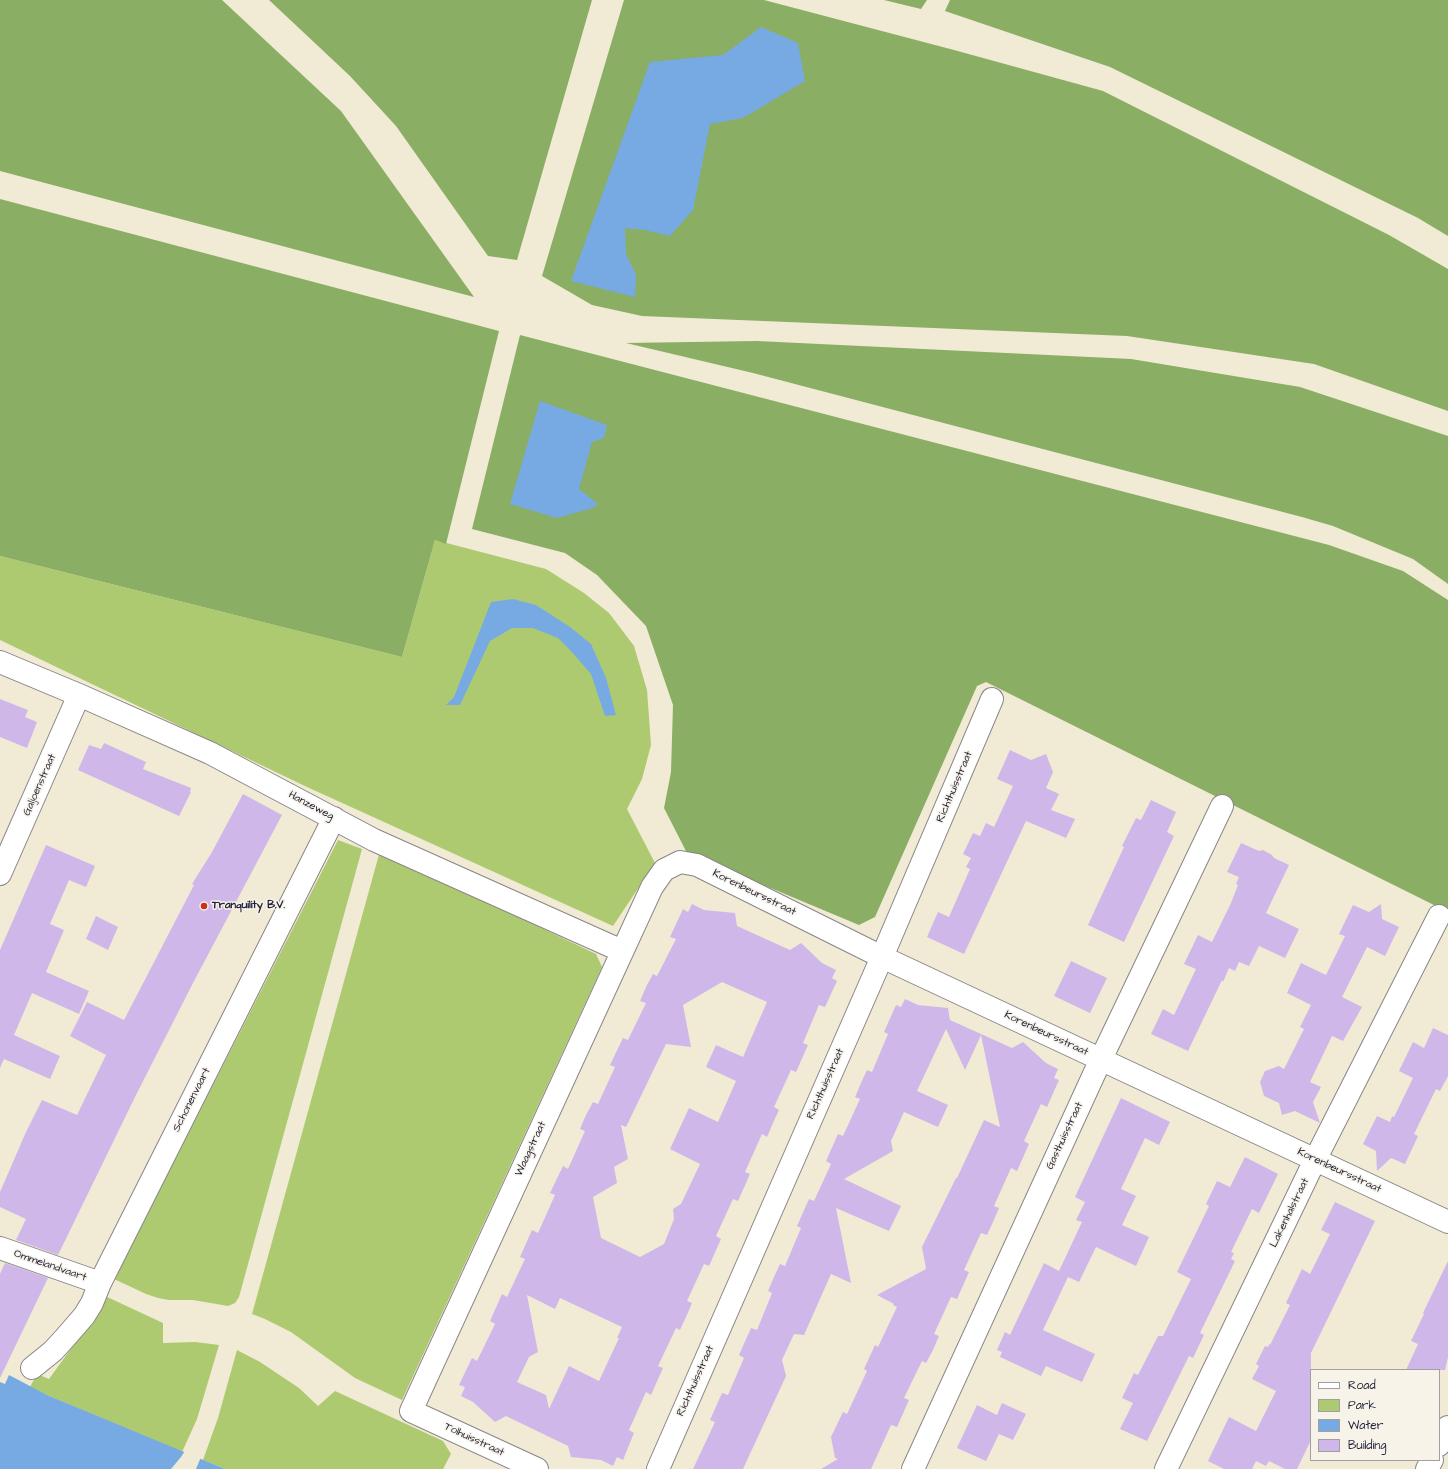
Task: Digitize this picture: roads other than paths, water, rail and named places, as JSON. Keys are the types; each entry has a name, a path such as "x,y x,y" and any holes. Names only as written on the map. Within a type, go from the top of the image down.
{"street":[{"name":"Hanzeweg","path":"0,662 210,753 374,840 622,951"},
{"name":"Galjoenstraat","path":"0,874 79,695"},
{"name":"Richthuisstraat","path":"658,1469 882,957 992,698"},
{"name":"Gasthuisstraat","path":"913,1469 1101,1059 1222,806"},
{"name":"Schonenvaart","path":"32,1368 53,1351 79,1322 92,1303 100,1283 334,818"},
{"name":"Korenbeursstraat","path":"652,887 664,870 680,862 697,865 882,957 1448,1222"},
{"name":"Waagstraat","path":"411,1411 652,887"},
{"name":"Lakenhalstraat","path":"1166,1469 1315,1160 1439,916"},
{"name":"Ommelandvaart","path":"0,1248 100,1283"},
{"name":"Tolhuisstraat","path":"411,1411 537,1469"},
{"path":"1440,1443 1448,1427"}],"water":[{"path":"761,27 798,43 805,81 743,118 710,124 693,210 670,236 645,230 625,228 626,254 636,275 635,297 571,281 650,62 723,55"},
{"path":"540,401 607,425 604,438 592,442 579,489 598,504 593,508 557,518 510,504"},
{"path":"513,599 536,605 570,627 591,644 606,678 616,715 605,716 591,674 571,651 558,638 533,628 512,628 490,641 460,705 446,705 454,697 491,602"},
{"path":"9,1375 47,1395 225,1469 0,1469 0,1382 5,1384"}],"place":[{"name":"Tranquility B.V.","path":"204,906"}]}
